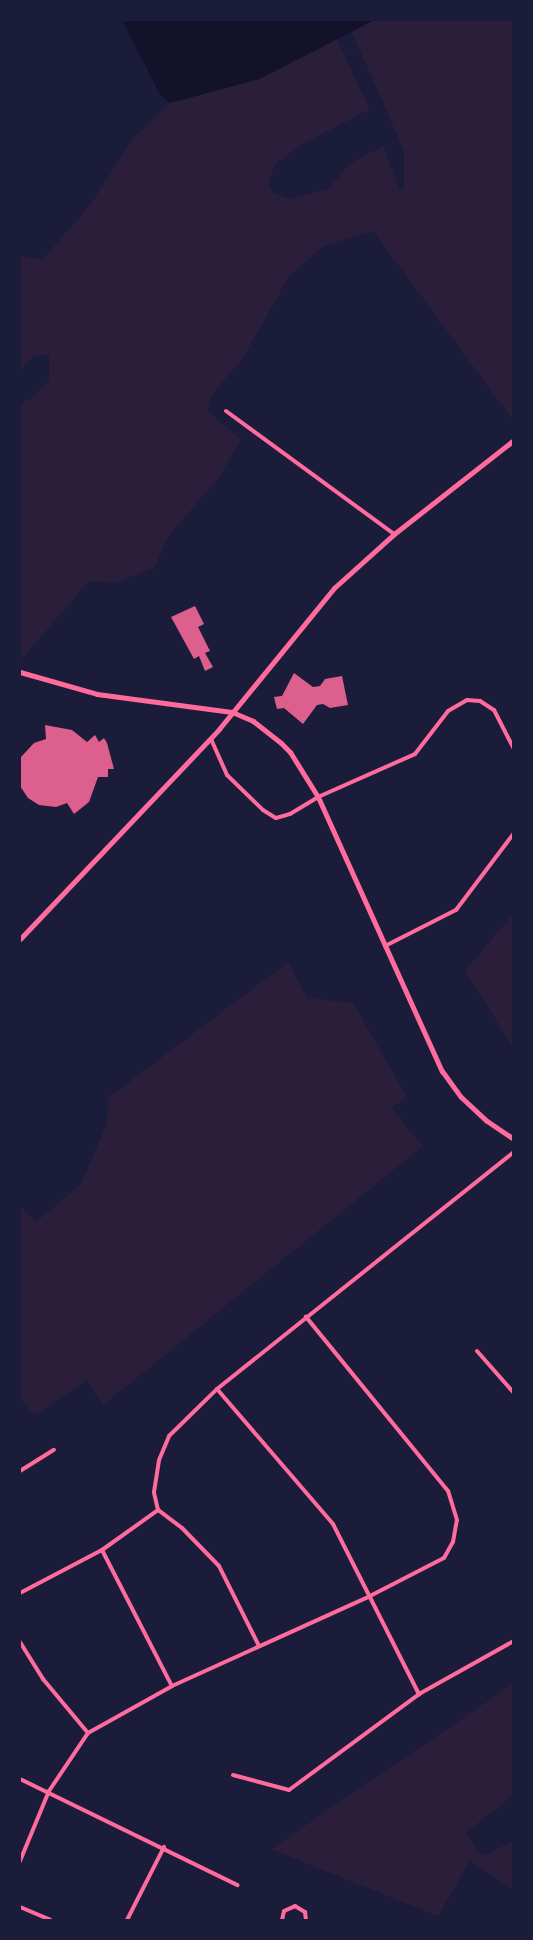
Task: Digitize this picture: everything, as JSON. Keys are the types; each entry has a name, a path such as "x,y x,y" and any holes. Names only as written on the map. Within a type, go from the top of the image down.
{"main road":[{"path":"20,939 210,738 317,606 351,571 513,440"},
{"path":"20,672 97,694 232,712 253,722 281,743 290,752 318,797 442,1071 461,1097 487,1121 513,1139"}],"street":[{"path":"226,411 394,534"},
{"path":"210,738 222,769 271,816 284,817 318,797 416,753 448,711 467,700 480,701 492,708 513,749"},
{"path":"384,946 454,913 513,833"},
{"path":"259,1646 219,1566 183,1528 158,1510 154,1492 159,1460 169,1436 217,1389 513,1152"},
{"path":"20,1861 49,1791 88,1733 172,1686 370,1596 444,1558 453,1542 457,1520 448,1491 306,1317"},
{"path":"477,1351 513,1393"},
{"path":"217,1389 333,1524 419,1694"},
{"path":"20,1471 54,1450"},
{"path":"20,1593 102,1550 158,1510"},
{"path":"102,1550 172,1686"},
{"path":"233,1774 289,1790 419,1694 513,1641"},
{"path":"20,1642 43,1679 88,1733"},
{"path":"20,1779 164,1847 237,1885"},
{"path":"127,1920 164,1847"},
{"path":"282,1920 284,1911 295,1906 303,1909 306,1920"},
{"path":"20,1907 50,1920"}],"shaded area":[{"path":"122,20 374,20 259,79 170,103 160,94"},
{"path":"374,20 513,20 513,420 373,231 323,246 288,278 244,356 211,396 207,411 241,439 220,476 167,538 154,568 114,583 89,581 20,661 20,403 29,400 49,382 49,355 34,356 20,370 20,256 42,260 90,205 133,139 170,103 259,79 337,40 370,109 305,143 276,163 268,182 273,193 289,199 328,189 351,163 383,146 400,191 404,188 404,151 352,32"},
{"path":"513,914 513,1047 465,971"},
{"path":"288,962 307,998 353,1003 407,1097 391,1108 423,1146 103,1405 87,1380 34,1415 20,1397 20,1207 36,1222 81,1184 107,1123 108,1098"},
{"path":"513,1684 513,1796 465,1833 482,1856 513,1841 513,1889 470,1861 438,1916 271,1849"}],"building":[{"path":"195,606 204,624 198,627 210,651 205,653 213,667 205,671 199,656 194,659 171,617"},
{"path":"294,673 313,687 320,686 325,679 342,676 348,705 330,708 323,704 317,705 303,724 284,708 277,709 274,697 282,696"},
{"path":"45,725 72,730 87,742 95,735 99,742 104,738 107,743 114,769 108,769 108,777 98,777 89,802 74,814 67,803 56,807 39,805 28,798 20,786 21,757 34,743 46,739"}]}
